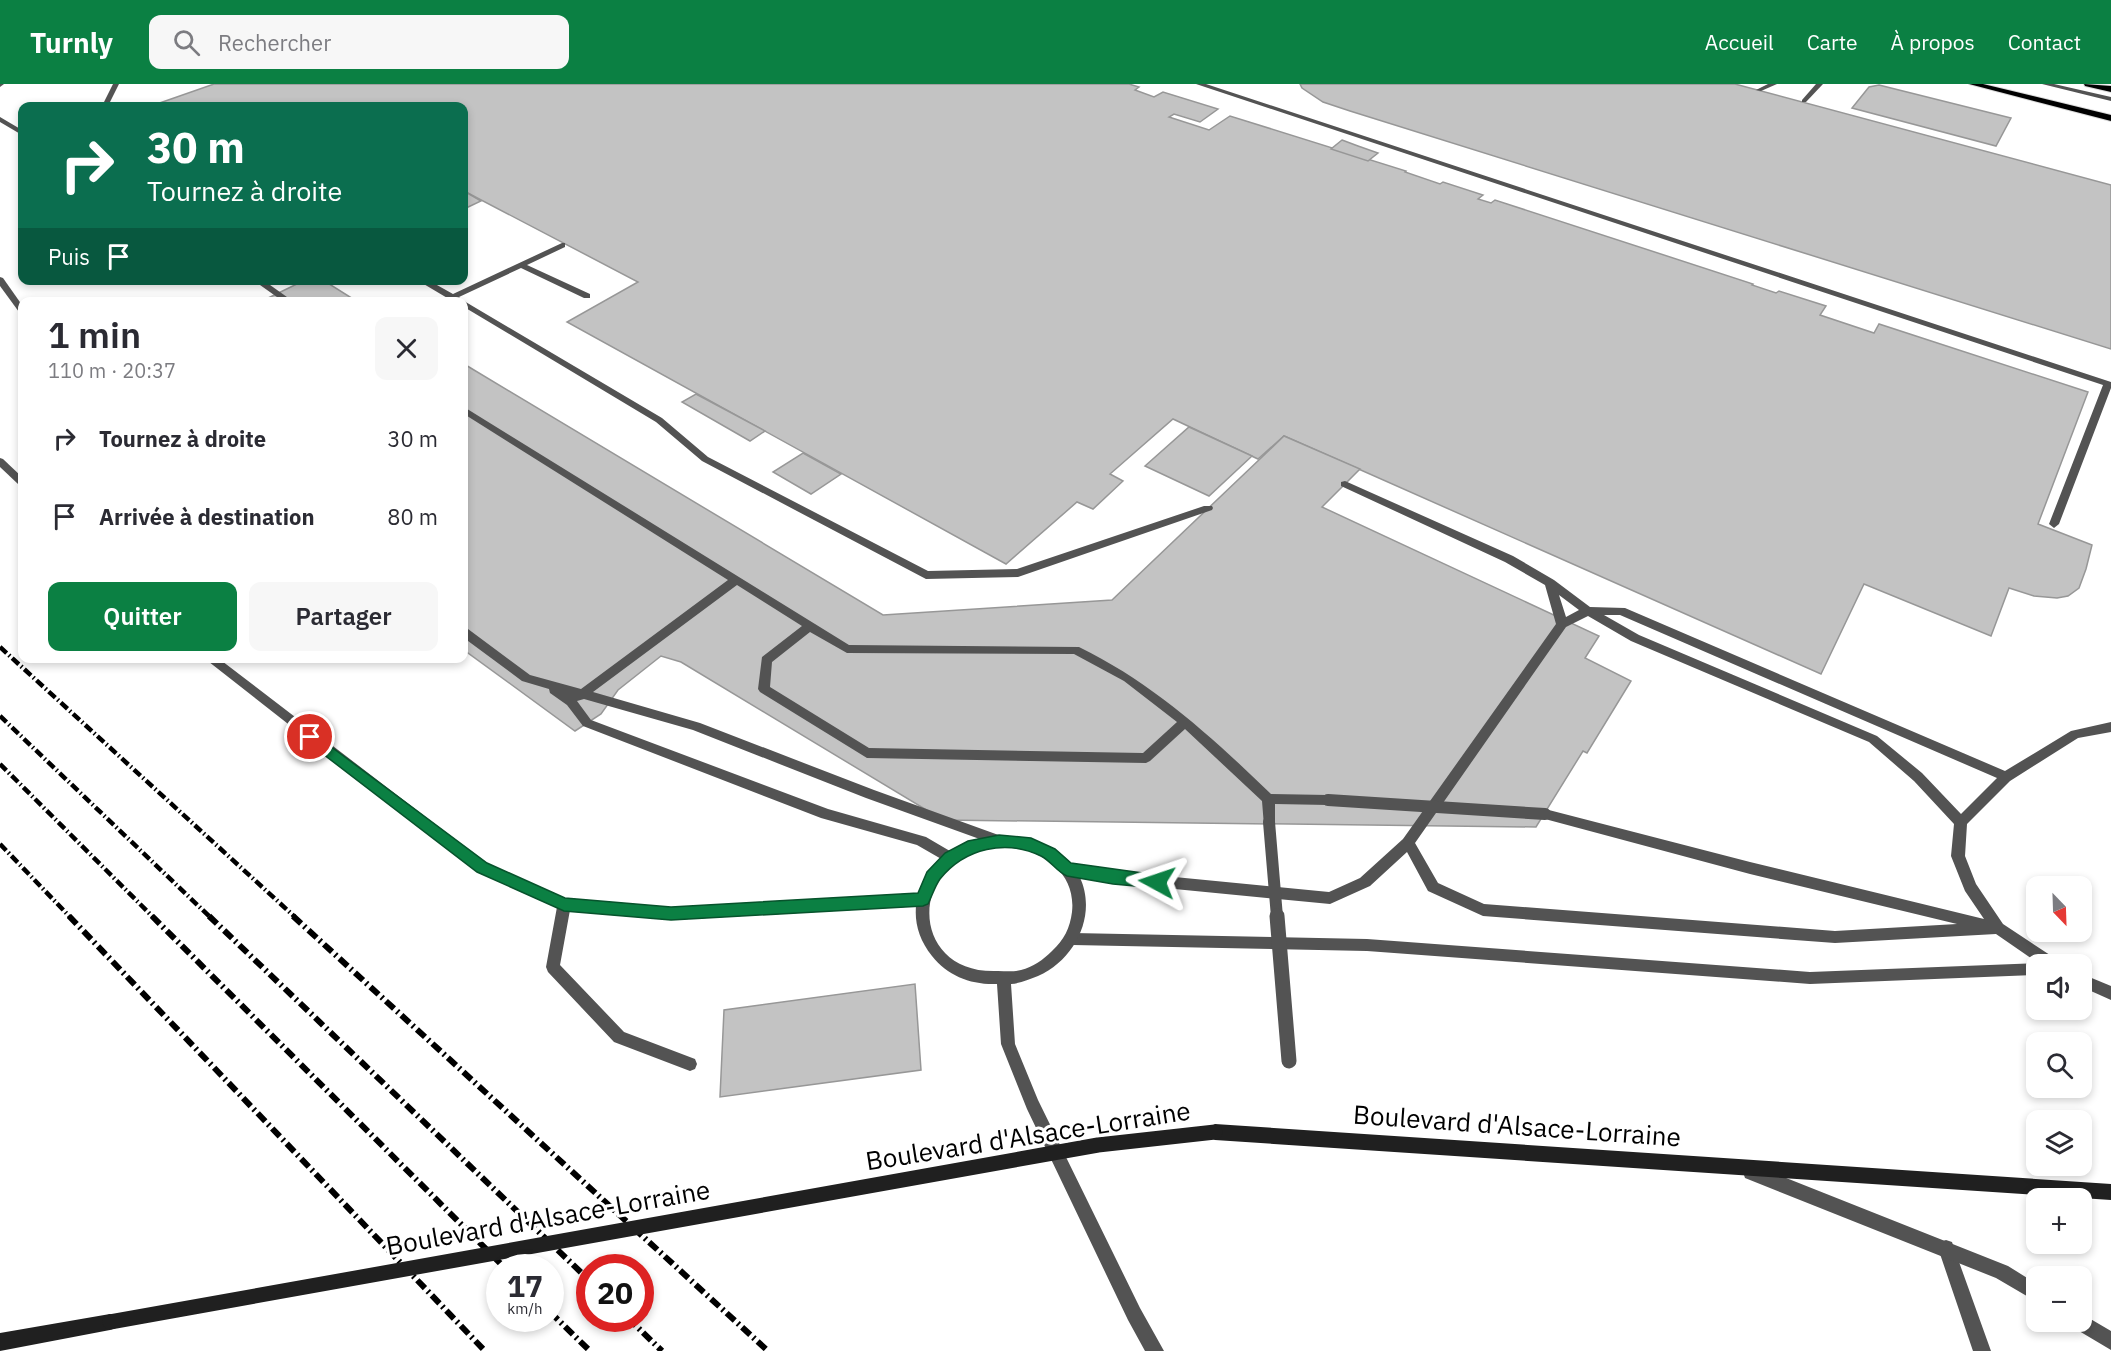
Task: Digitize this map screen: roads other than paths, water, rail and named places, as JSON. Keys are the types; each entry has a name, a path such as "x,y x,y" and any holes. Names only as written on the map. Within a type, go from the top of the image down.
{"main road":[{"path":"1973,84 2099,115 2111,120"},
{"path":"2088,84 2111,89"},
{"name":"Boulevard d'Alsace-Lorraine","path":"0,1342 1098,1146 1215,1132 2111,1192"}],"street":[{"path":"107,102 116,84"},
{"path":"1199,84 2108,384 2054,524"},
{"path":"1759,90 1774,84"},
{"path":"1804,101 1820,84"},
{"path":"2045,84 2111,99"},
{"path":"0,119 18,130"},
{"path":"466,297 521,265 562,245"},
{"path":"521,265 587,296"},
{"path":"0,280 18,305"},
{"path":"264,285 282,297"},
{"path":"430,285 452,297"},
{"path":"468,306 659,420 705,459 926,575 1018,573 1208,508"},
{"path":"468,412 847,649 1075,650 1136,686 1184,722 1218,750 1268,799 1289,1061"},
{"path":"0,461 18,478"},
{"path":"1345,484 1509,558 1550,583 1588,611 1635,638 1873,739 1918,777 1961,822"},
{"path":"571,702 736,580"},
{"path":"1550,583 1562,624"},
{"path":"1067,869 1113,878 1330,898 1365,882 1408,843 1562,624 1588,611 1621,611 2006,777"},
{"path":"810,626 766,660 764,689 867,753 1146,758 1184,722"},
{"path":"468,627 571,702 587,723 826,814 921,841 950,858"},
{"path":"468,635 526,678 696,726 870,795 999,841"},
{"path":"216,663 482,868 564,904 671,914 923,900"},
{"path":"1998,928 1970,887 1958,856 1961,822 2006,777 2075,734 2111,727"},
{"path":"1268,799 1328,800 1545,814 1750,868 1998,928 2036,954"},
{"path":"999,841 1026,843 1050,853 1067,869 1078,891 1081,916 1073,939 1056,959 1032,974 1004,980 975,977 950,966 932,947 922,924 923,900 933,877 950,858 973,846 999,841"},
{"path":"1408,843 1433,887 1483,910 1836,937 1998,928"},
{"path":"564,904 553,967 619,1037 690,1064"},
{"path":"1073,939 1367,945 1810,978 2026,969"},
{"path":"1004,980 1008,1044 1032,1104 1134,1314 1155,1351"},
{"path":"2092,984 2111,993"},
{"path":"1741,1168 1946,1248 2002,1272 2026,1287"},
{"path":"1946,1248 1982,1351"},
{"path":"2092,1329 2111,1341"}],"railway":[{"path":"0,647 295,917"},
{"path":"0,716 210,917"},
{"path":"0,764 152,916"},
{"path":"0,844 70,917"},
{"path":"69,916 485,1351"},
{"path":"152,916 491,1254"},
{"path":"209,916 576,1268"},
{"path":"293,916 768,1351"},
{"path":"564,1326 590,1351"},
{"path":"642,1332 662,1351"}]}
